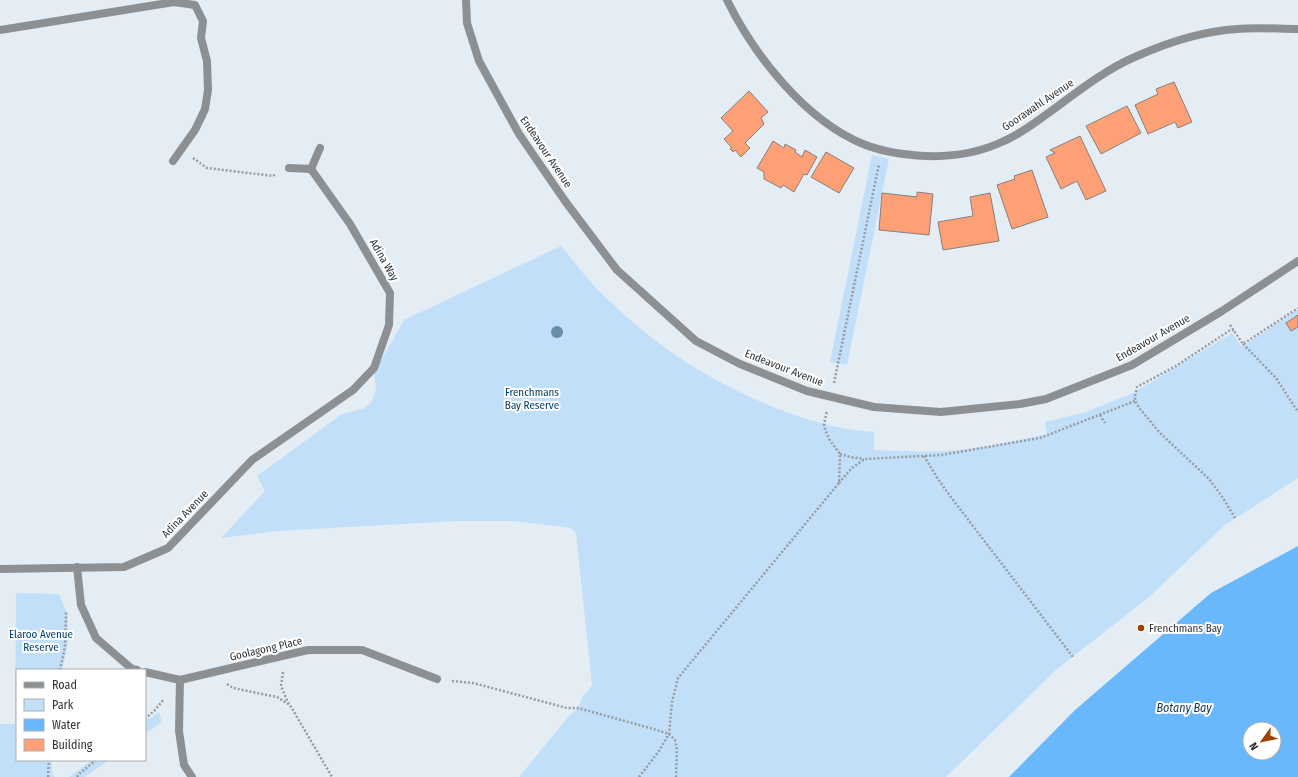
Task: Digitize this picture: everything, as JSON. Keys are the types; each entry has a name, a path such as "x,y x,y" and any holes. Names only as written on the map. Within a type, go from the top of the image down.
{"street":[{"name":"Endeavour Avenue","path":"466,0 467,24 479,61 519,134 565,201 617,270 696,341 740,364 807,391 874,407 941,412 1020,404 1046,399 1132,365 1222,311 1298,260"},
{"name":"Goorawahl Avenue","path":"727,0 760,54 781,81 792,93 833,127 863,144 882,150 931,156 949,156 979,151 1006,140 1019,133 1117,65 1157,48 1198,35 1238,28 1298,29"},
{"path":"0,30 174,2 195,5 202,21 201,38 207,61 208,90 206,109 195,130 173,161"},
{"path":"289,168 311,170 320,148"},
{"name":"Adina Way","path":"311,170 350,224 390,293 389,325 374,368 353,390"},
{"name":"Adina Avenue","path":"0,569 124,567 168,548 252,460 353,390"},
{"path":"77,568 81,605 96,638 132,669"},
{"name":"Goolagong Place","path":"146,672 180,680 308,650 362,650 437,679"},
{"path":"180,680 179,731 184,765 192,777"}],"path":[{"path":"182,149 207,168 273,176 289,168"},
{"path":"882,150 831,397 824,424 829,439 840,454 865,459 924,456 948,454 1040,438 1136,401"},
{"path":"1243,344 1298,308"},
{"path":"1222,311 1243,344 1276,378 1298,412"},
{"path":"1234,330 1229,331 1176,366 1137,387 1135,392 1136,401 1140,409 1160,433 1209,480 1223,498 1235,518"},
{"path":"1100,415 1105,424"},
{"path":"839,483 840,454"},
{"path":"924,456 947,492 1073,657"},
{"path":"639,777 659,751 668,734 672,702 678,678 839,483 852,468 865,459"},
{"path":"60,669 65,647 66,606"},
{"path":"284,656 281,686 290,705 332,777"},
{"path":"210,673 233,688 277,697 290,705"},
{"path":"437,679 473,683 567,708 578,708 668,734 675,740 676,743 676,777"},
{"path":"48,777 49,761"},
{"path":"77,777 95,761"}],"green space":[{"path":"872,155 889,159 847,365 830,362"},
{"name":"Frenchmans Bay Reserve","path":"561,246 600,292 638,327 677,356 719,382 766,404 833,426 874,432 874,450 960,450 1047,434 1045,422 1086,412 1135,392 1232,333 1242,347 1298,309 1298,478 1225,525 1148,598 1057,669 946,777 519,777 569,716 578,708 583,696 592,685 576,533 571,528 514,521 457,521 277,531 221,538 265,491 257,476 342,414 362,409 371,403 376,390 374,373 404,320"},
{"name":"Elaroo Avenue Reserve","path":"16,593 59,594 68,615 68,643 62,669 16,669 16,761 52,761 52,773 55,777 0,777 0,724 15,724"},
{"path":"159,712 162,722 146,733 146,721"},
{"path":"91,761 108,761 85,777 69,777"}],"water":[{"name":"Botany Bay","path":"1298,546 1298,777 1009,777 1075,710 1211,593"}],"building":[{"path":"1174,82 1192,122 1178,128 1175,122 1148,134 1135,105 1158,94 1156,89"},
{"path":"749,91 768,112 761,118 764,124 745,143 750,148 741,157 735,150 733,152 730,149 732,148 724,139 733,131 721,118"},
{"path":"1127,106 1141,133 1101,154 1086,126"},
{"path":"1080,136 1106,191 1086,200 1077,181 1061,189 1046,157 1055,153 1050,150"},
{"path":"773,141 784,148 785,144 796,150 795,152 802,157 805,150 817,157 807,175 804,174 794,192 783,185 781,188 764,179 764,172 757,168"},
{"path":"826,152 854,168 839,193 811,177"},
{"path":"1032,170 1048,217 1012,229 997,185 1015,179 1014,176"},
{"path":"917,192 933,194 929,235 879,230 882,193 917,197"},
{"path":"990,193 999,241 943,250 938,222 973,216 970,197"},
{"path":"1298,315 1298,327 1291,331 1286,323"}],"place":[{"name":"Frenchmans Bay","path":"1141,628"}]}
